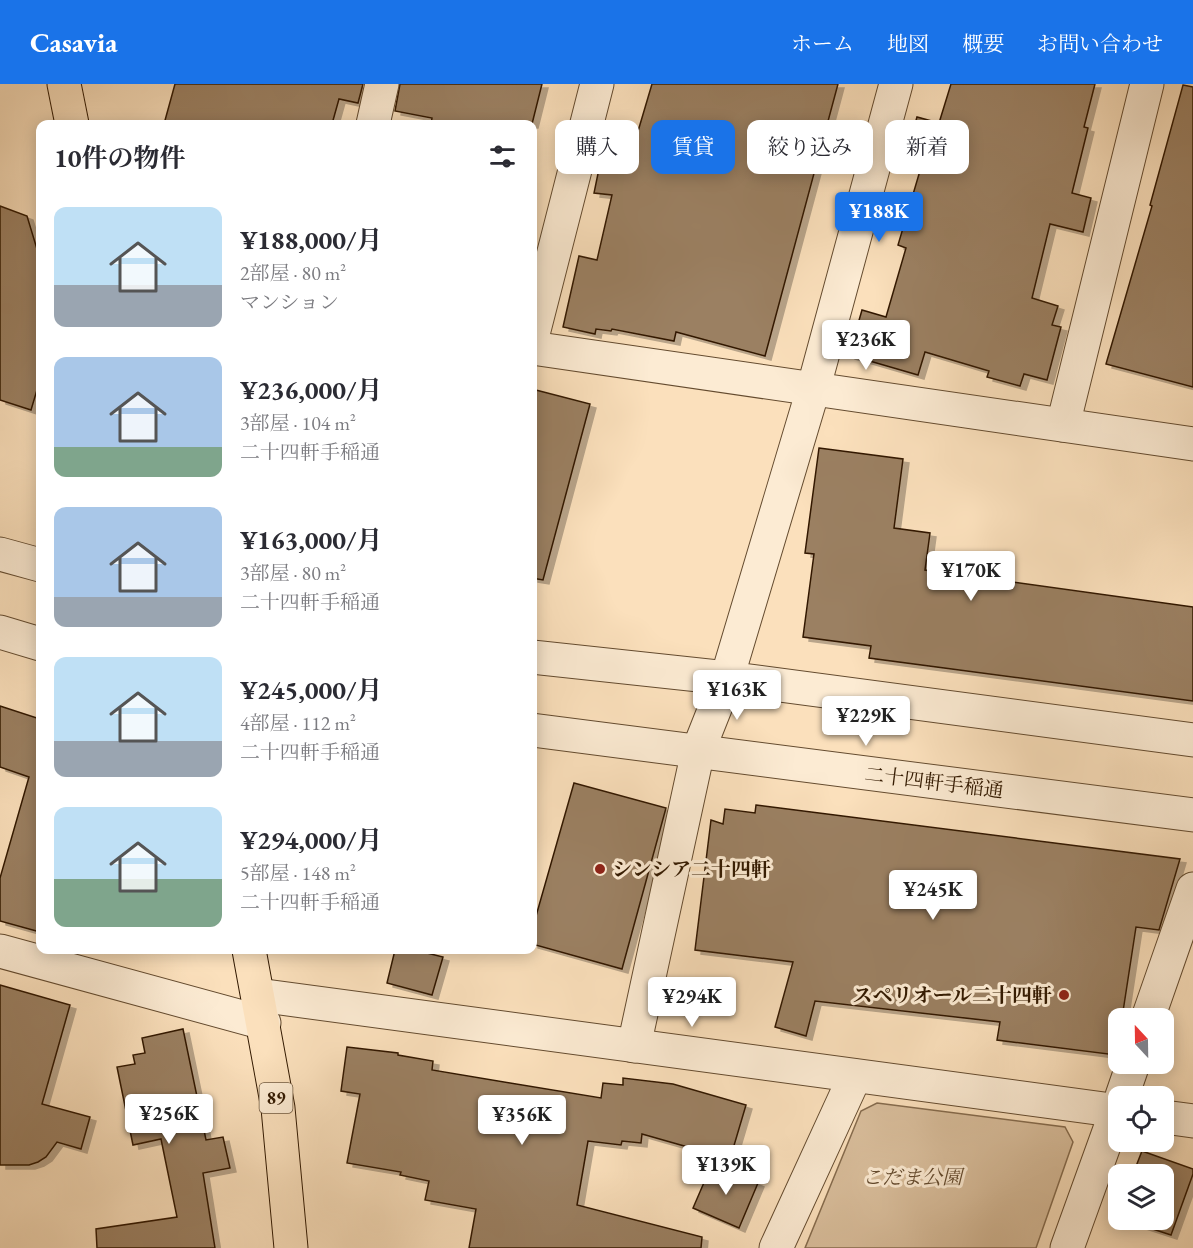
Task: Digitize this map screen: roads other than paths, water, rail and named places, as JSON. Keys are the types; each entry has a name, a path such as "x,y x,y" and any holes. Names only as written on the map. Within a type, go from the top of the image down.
{"main road":[{"path":"64,84 71,120"},
{"name":"89","path":"250,954 278,1108 291,1248"}],"street":[{"path":"374,120 382,84"},
{"path":"537,318 597,84"},
{"path":"634,1046 698,751 727,678 813,390 896,84"},
{"path":"1063,425 1147,84"},
{"path":"537,349 1193,444"},
{"path":"0,554 36,564"},
{"path":"0,632 36,643"},
{"path":"537,658 727,678 1193,740"},
{"name":"二十四軒手稲通","path":"537,731 1193,815"},
{"path":"1151,1008 1193,889"},
{"path":"0,951 261,1009 634,1046 855,1076 1108,1105"},
{"path":"776,1248 855,1076"},
{"path":"1174,1118 1193,1121"},
{"path":"1067,1248 1108,1136"}],"place":[{"name":"シンシア二十四軒","path":"600,869"},
{"name":"スペリオール二十四軒","path":"1064,995"}],"park label":[{"name":"こだま公園","path":"912,1177"}]}
